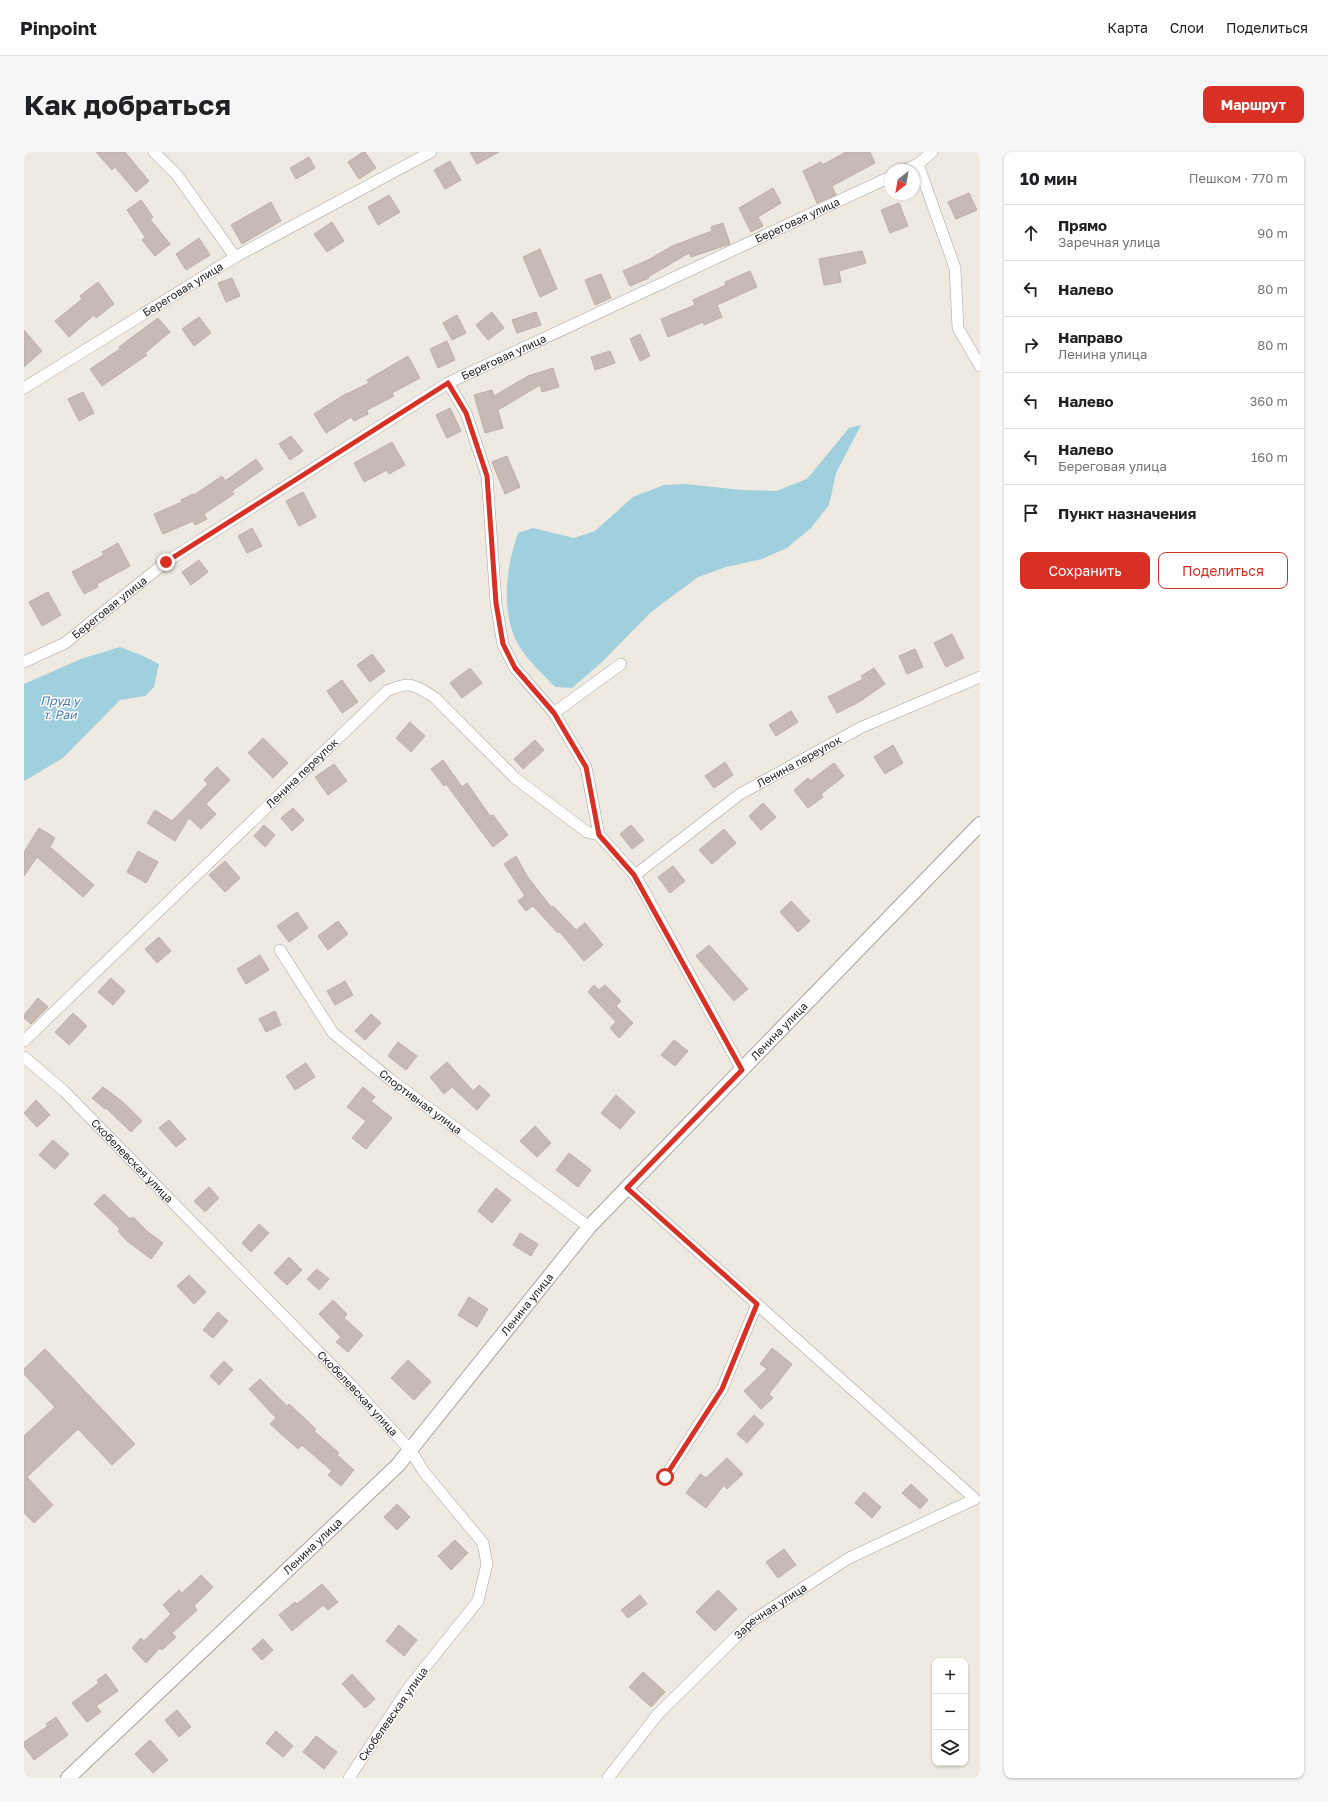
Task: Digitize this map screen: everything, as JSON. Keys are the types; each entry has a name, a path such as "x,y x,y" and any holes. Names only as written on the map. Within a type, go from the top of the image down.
{"street":[{"path":"154,152 177,175 235,257"},
{"name":"Береговая улица","path":"24,388 235,257 431,152"},
{"path":"918,164 932,152"},
{"path":"920,169 956,268 958,328 980,366"},
{"name":"Береговая улица","path":"24,662 65,643 166,562 448,383 884,180"},
{"path":"448,383 466,413 487,476 496,603 503,644 515,668 554,713 586,767 599,835 634,875 742,1070"},
{"path":"554,713 621,664"},
{"name":"Ленина переулок","path":"634,875 740,794 862,727 980,677"},
{"name":"Ленина переулок","path":"24,1041 387,692 404,684 418,688 434,698 515,778 587,832 599,835"},
{"name":"Ленина улица","path":"68,1778 398,1465 411,1451 589,1227 980,824"},
{"name":"Спортивная улица","path":"280,950 333,1033 391,1080 589,1227"},
{"name":"Скобелевская улица","path":"24,1057 64,1092 97,1125 351,1385 411,1451 424,1472 483,1543 487,1564 478,1600 410,1686 349,1778"},
{"path":"627,1188 757,1304 722,1389 665,1477"},
{"name":"Заречная улица","path":"608,1778 658,1714 752,1621 849,1558 975,1499 757,1304"}],"water":[{"path":"861,425 836,473 829,505 811,528 787,548 762,559 726,567 698,577 651,612 602,662 572,688 555,687 532,663 519,646 513,633 507,605 510,560 518,533 533,528 574,538 595,531 633,497 664,485 685,484 742,490 776,491 807,479 849,428"},
{"name":"Пруд у т. Раи","path":"120,647 159,664 154,687 145,696 120,700 63,758 24,781 24,684 81,659"}],"building":[{"path":"96,152 125,152 149,181 136,192 115,167 112,170"},
{"path":"365,152 376,168 359,179 348,162"},
{"path":"470,152 499,152 477,164"},
{"path":"846,152 870,152 875,163 832,186 836,195 817,203 803,171 821,162 822,165"},
{"path":"309,157 315,168 296,179 290,168"},
{"path":"450,161 461,180 445,189 434,170"},
{"path":"773,188 781,203 758,217 763,226 751,232 739,208"},
{"path":"969,193 977,210 956,219 948,202"},
{"path":"389,195 400,212 378,225 368,207"},
{"path":"141,200 153,217 150,219 170,244 155,256 142,240 145,237 127,210"},
{"path":"271,202 281,221 242,244 231,225"},
{"path":"899,203 908,226 890,233 881,210"},
{"path":"332,222 344,241 327,252 314,234"},
{"path":"723,223 730,244 691,257 689,253 648,277 649,278 630,286 623,271 648,260 672,246 712,231 711,227"},
{"path":"199,238 210,255 186,270 176,254"},
{"path":"540,249 557,289 540,297 523,257"},
{"path":"862,251 866,263 839,271 841,282 824,285 819,259"},
{"path":"750,271 757,287 717,305 722,317 704,325 703,322 668,337 661,319 695,305 693,300 726,285 725,282"},
{"path":"601,274 611,298 595,305 585,280"},
{"path":"232,278 240,296 226,302 218,283"},
{"path":"98,282 114,304 96,318 94,315 69,337 55,321 82,299 80,296"},
{"path":"492,312 504,328 488,340 476,325"},
{"path":"536,312 541,325 517,333 512,320"},
{"path":"457,315 466,333 452,340 443,323"},
{"path":"199,317 211,333 194,346 182,329"},
{"path":"158,318 170,332 145,353 147,355 102,386 90,369 120,349 119,347"},
{"path":"24,330 42,351 24,367"},
{"path":"640,334 650,356 640,361 630,339"},
{"path":"447,341 455,360 438,368 430,349"},
{"path":"610,351 615,363 595,370 591,357"},
{"path":"408,356 420,378 392,393 394,396 367,410 368,414 354,421 351,417 326,433 314,414 342,396 369,383 367,380"},
{"path":"553,368 559,387 542,392 540,385 498,410 503,428 485,433 474,395 492,390 494,396 528,376"},
{"path":"83,392 94,413 79,421 68,399"},
{"path":"450,408 461,431 447,438 436,415"},
{"path":"291,436 303,451 290,460 279,444"},
{"path":"392,442 405,465 389,474 387,470 364,482 354,463"},
{"path":"507,456 520,487 505,494 492,462"},
{"path":"256,459 263,469 232,491 234,494 204,514 207,519 195,525 193,521 163,534 154,514 182,502 181,500 193,494 194,495 222,476 225,481"},
{"path":"303,492 316,517 299,526 286,501"},
{"path":"252,528 262,546 247,553 238,536"},
{"path":"118,543 130,566 97,584 98,587 84,594 72,572 104,555 102,552"},
{"path":"199,560 208,572 191,585 182,572"},
{"path":"48,592 61,615 42,626 29,602"},
{"path":"952,634 964,658 946,667 934,643"},
{"path":"915,649 923,667 907,674 899,656"},
{"path":"372,654 385,671 370,682 357,665"},
{"path":"470,668 482,683 462,698 450,683"},
{"path":"874,668 885,684 859,702 837,713 828,697 863,679 861,676"},
{"path":"342,680 358,702 342,713 327,691"},
{"path":"791,711 798,722 776,736 769,725"},
{"path":"410,722 425,736 411,752 396,738"},
{"path":"263,738 288,763 273,778 248,753"},
{"path":"535,740 544,750 523,769 514,759"},
{"path":"893,745 903,763 885,774 874,757"},
{"path":"443,760 462,787 467,783 490,816 493,815 508,835 493,847 446,784 444,786 431,769"},
{"path":"725,762 733,775 714,788 705,776"},
{"path":"834,763 844,776 821,794 823,797 808,808 794,790 808,778 810,781"},
{"path":"334,764 347,781 328,795 315,777"},
{"path":"217,767 230,780 206,804 216,814 201,829 189,818 175,841 147,823 155,810 172,821 208,784 204,780"},
{"path":"763,803 776,817 761,830 749,816"},
{"path":"293,808 304,820 292,831 281,818"},
{"path":"264,825 275,835 265,847 254,836"},
{"path":"631,825 644,840 632,849 620,834"},
{"path":"39,828 55,838 50,847 94,885 83,897 37,857 24,876 24,852"},
{"path":"724,829 736,843 712,864 699,850"},
{"path":"138,851 158,862 146,883 127,872"},
{"path":"516,856 527,876 551,907 553,906 576,930 585,923 603,945 584,961 559,931 558,933 533,906 526,911 518,901 525,896 504,864"},
{"path":"225,861 240,878 225,892 209,875"},
{"path":"673,866 685,881 670,893 658,877"},
{"path":"791,901 810,921 798,932 780,912"},
{"path":"297,912 308,928 289,942 277,926"},
{"path":"338,921 348,934 328,950 318,936"},
{"path":"159,937 171,951 157,963 145,949"},
{"path":"709,945 748,989 734,1001 696,956"},
{"path":"260,955 269,970 246,984 237,969"},
{"path":"111,978 125,991 113,1005 98,992"},
{"path":"345,981 353,995 335,1005 327,991"},
{"path":"594,985 599,990 605,985 621,1001 616,1006 633,1023 619,1038 610,1028 616,1022 588,992"},
{"path":"38,998 48,1007 31,1024 24,1018 24,1015"},
{"path":"275,1011 281,1025 266,1032 259,1019"},
{"path":"73,1013 87,1026 69,1045 55,1032"},
{"path":"371,1014 381,1023 365,1040 355,1031"},
{"path":"674,1040 688,1051 675,1066 661,1055"},
{"path":"398,1042 417,1056 406,1070 388,1056"},
{"path":"447,1062 473,1091 479,1085 490,1095 477,1110 452,1087 444,1094 430,1077"},
{"path":"306,1063 315,1077 295,1090 286,1076"},
{"path":"103,1087 124,1103 142,1121 131,1132 106,1108 105,1109 92,1098"},
{"path":"363,1087 375,1097 371,1101 392,1118 366,1149 352,1138 366,1121 347,1107"},
{"path":"616,1095 635,1112 620,1129 601,1113"},
{"path":"36,1100 50,1115 37,1127 24,1113"},
{"path":"169,1120 186,1139 176,1147 159,1128"},
{"path":"535,1126 551,1143 537,1157 520,1141"},
{"path":"53,1140 69,1154 55,1169 39,1155"},
{"path":"569,1153 591,1170 578,1187 556,1170"},
{"path":"209,1187 219,1198 205,1212 194,1201"},
{"path":"496,1188 511,1200 492,1223 478,1211"},
{"path":"104,1194 130,1219 133,1217 148,1232 163,1243 151,1259 127,1241 118,1231 120,1229 94,1204"},
{"path":"259,1224 269,1233 251,1252 242,1243"},
{"path":"520,1233 538,1244 531,1256 513,1245"},
{"path":"289,1257 302,1270 287,1285 274,1273"},
{"path":"317,1269 329,1279 319,1290 307,1279"},
{"path":"189,1275 206,1292 194,1304 177,1286"},
{"path":"469,1297 488,1309 477,1327 458,1315"},
{"path":"333,1300 347,1314 344,1318 363,1335 348,1352 336,1342 341,1337 319,1314"},
{"path":"218,1312 228,1321 213,1338 203,1330"},
{"path":"772,1348 792,1364 769,1394 773,1398 761,1409 744,1391 767,1369 760,1364"},
{"path":"45,1349 135,1444 112,1465 78,1429 27,1477 53,1505 34,1523 24,1513 24,1436 55,1407 24,1374 24,1369"},
{"path":"408,1360 431,1382 414,1400 391,1378"},
{"path":"224,1361 233,1370 219,1385 210,1376"},
{"path":"260,1379 287,1406 289,1404 316,1429 314,1431 339,1453 337,1455 354,1470 341,1486 328,1475 332,1471 302,1445 298,1449 270,1424 276,1418 249,1389"},
{"path":"754,1415 764,1424 747,1443 737,1434"},
{"path":"727,1458 743,1474 727,1489 724,1485 706,1508 686,1493 700,1474 706,1478"},
{"path":"911,1484 928,1500 920,1509 902,1493"},
{"path":"864,1492 881,1507 872,1518 855,1503"},
{"path":"397,1504 410,1517 397,1530 384,1517"},
{"path":"455,1540 468,1553 451,1570 438,1556"},
{"path":"784,1549 796,1565 778,1578 766,1562"},
{"path":"201,1575 213,1587 194,1606 197,1610 172,1633 176,1637 162,1650 160,1648 146,1663 132,1648 141,1638 144,1641 171,1614 163,1605 179,1590 182,1593"},
{"path":"322,1584 338,1602 328,1610 323,1605 292,1631 279,1615 295,1602 297,1604"},
{"path":"718,1590 737,1609 715,1631 696,1612"},
{"path":"640,1595 647,1604 628,1618 621,1610"},
{"path":"399,1625 417,1640 404,1656 386,1641"},
{"path":"263,1639 273,1650 262,1660 252,1649"},
{"path":"643,1672 665,1692 651,1707 629,1687"},
{"path":"106,1674 118,1691 96,1706 101,1712 87,1722 72,1703 99,1683 97,1680"},
{"path":"352,1674 375,1699 365,1708 342,1684"},
{"path":"177,1710 191,1727 179,1737 165,1720"},
{"path":"56,1717 68,1735 34,1760 24,1746 24,1742 48,1726 46,1724"},
{"path":"276,1731 293,1746 283,1757 266,1743"},
{"path":"316,1736 337,1752 324,1769 303,1752"},
{"path":"150,1740 168,1760 153,1773 135,1754"}],"route":[{"path":"166,562 448,383 466,413 487,476 496,603 503,644 515,668 554,713 586,767 599,835 634,875 742,1070 627,1188 757,1304 722,1389 665,1477"}]}
